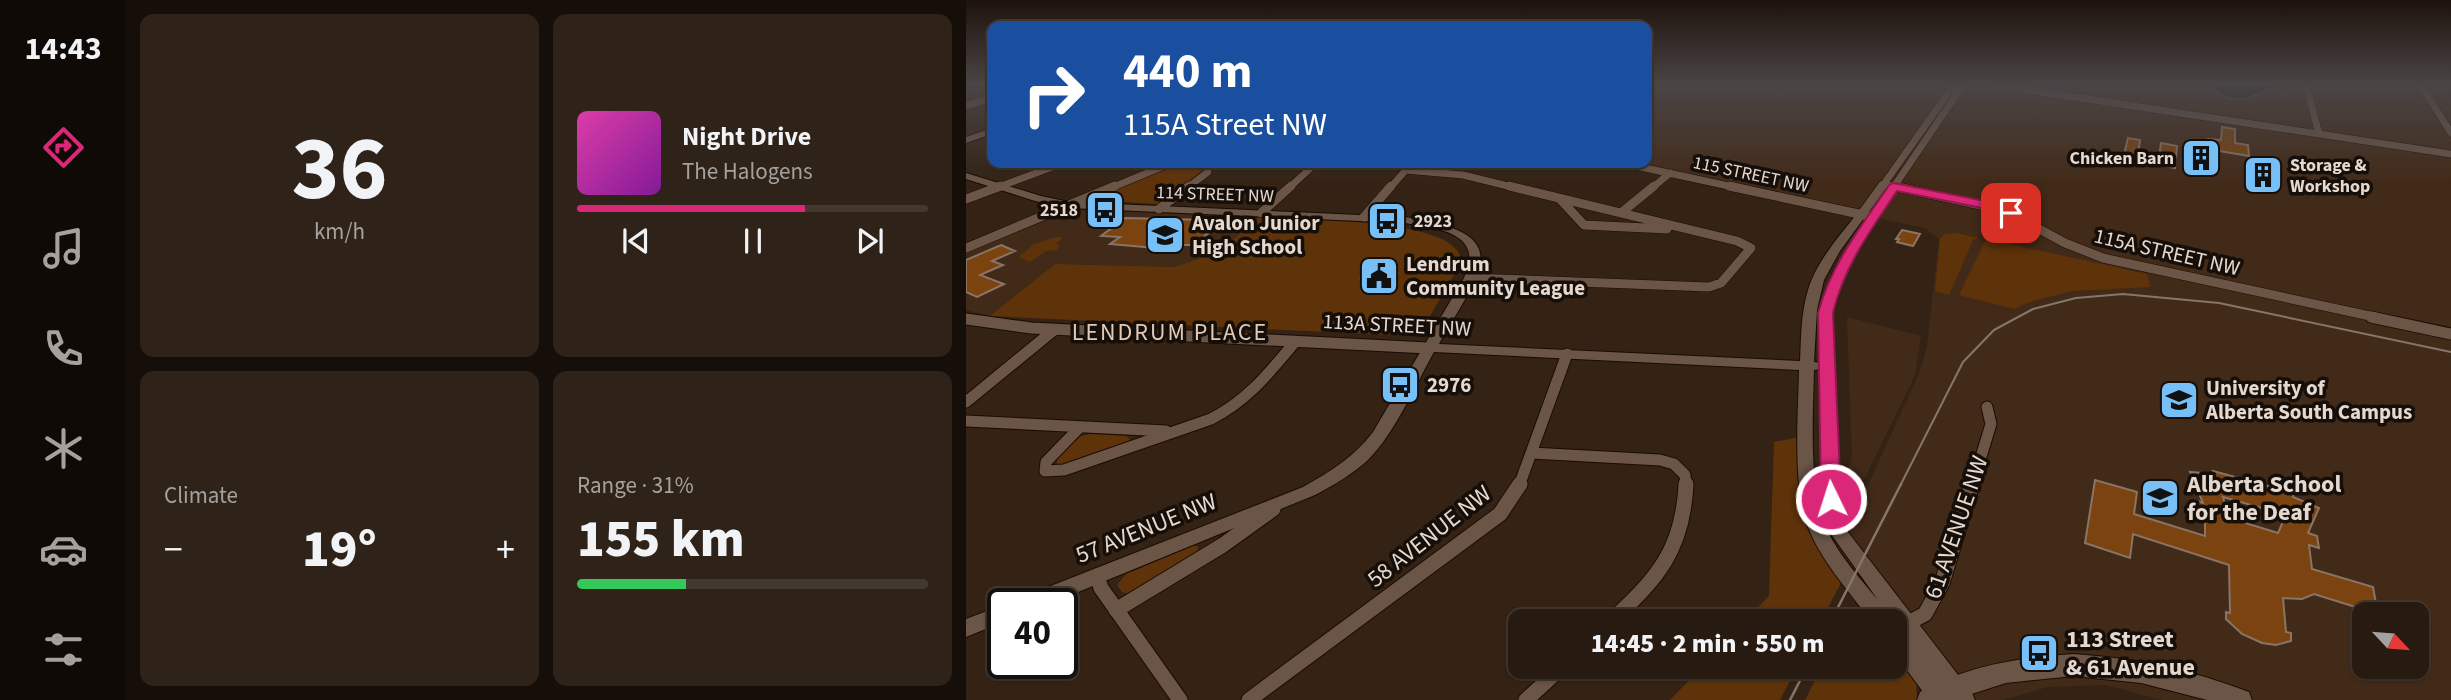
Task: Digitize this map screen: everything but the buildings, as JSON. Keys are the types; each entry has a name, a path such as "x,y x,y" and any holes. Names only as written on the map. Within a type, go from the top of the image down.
{"main road":[{"path":"966,138 987,132"},
{"path":"1946,696 2008,670 2039,665 2097,665 2172,678 2240,700"}],"street":[{"path":"1886,609 1840,534 1831,499 1826,313 1829,296 1839,272 1883,184 1931,118"},
{"path":"1874,609 1826,543 1809,500 1807,455 1810,313 1814,291 1823,269 1894,187 1941,118"},
{"path":"2211,118 2451,154"},
{"path":"2315,118 2319,134"},
{"path":"2441,118 2451,133"},
{"path":"966,199 1050,168"},
{"path":"966,248 1159,168"},
{"path":"1159,209 1209,169 1207,168"},
{"path":"1261,213 1310,168"},
{"name":"115 STREET NW","path":"1646,168 1868,216"},
{"path":"1364,217 1405,170 1463,175 1690,229 1749,246 1748,254 1716,286 1694,288 1469,278"},
{"path":"1622,213 1670,173"},
{"name":"114 STREET NW","path":"966,176 1039,199 1069,205 1364,217 1424,223 1464,237"},
{"name":"115A STREET NW","path":"1883,184 2004,211 2060,241 2104,258 2451,334"},
{"path":"1560,199 1579,222 1588,226 1690,229"},
{"name":"57 AVENUE NW","path":"1067,588 1284,501 1337,476 1366,452 1477,262 1473,245 1464,237"},
{"name":"113A STREET NW","path":"966,319 1054,330 1826,367"},
{"path":"966,402 1054,330"},
{"path":"1080,428 1046,462 1045,471 1064,470 1212,419 1252,393 1295,342"},
{"name":"58 AVENUE NW","path":"1249,700 1489,524 1515,495 1567,354"},
{"name":"61 AVENUE NW","path":"1907,626 1925,614 1942,583 1991,424 1987,407"},
{"path":"966,421 1150,431 1184,429"},
{"path":"1531,453 1660,460 1680,468 1685,475 1686,484 1674,551 1656,579 1624,609"},
{"name":"57 AVENUE NW","path":"1116,610 1223,545 1284,501"},
{"path":"1097,576 1100,586 1116,610 1180,700"},
{"path":"966,628 987,619"},
{"path":"1907,642 1946,696"},
{"path":"1526,700 1549,679"}],"shaded area":[{"name":"University of Alberta South Campus","path":"1652,118 2451,118 2451,700 2162,700 2105,685 2048,687 2003,700 1955,700 1907,637 1907,609 1886,609 1842,552 1819,500 1853,498 1868,485 1919,374 1927,347 1939,239 1925,228 1645,168 1652,168"},
{"path":"1170,168 1203,170 1158,204 1090,200"},
{"path":"1073,210 1258,218 1220,251 1175,267 1055,264 990,316 966,310 966,253"},
{"path":"1258,218 1338,221 1407,229 1436,236 1455,248 1461,263 1421,331 1410,336 990,316 1055,264 1175,267 1220,251"},
{"path":"1956,233 1979,238 1973,240 1949,295 1935,291 1940,239 1944,234"},
{"path":"1056,237 1063,238 1055,244 1060,245 1057,250 1046,251 1030,262 1019,257 1034,244"},
{"path":"1986,239 2147,274 2151,287 2072,291 2029,302 2014,309 1959,295"},
{"path":"1847,317 1921,336 1915,375 1865,478 1847,495 1843,488 1852,456"},
{"path":"1089,434 1126,436 1130,439 1127,443 1068,464 1057,464 1057,458 1078,437"},
{"path":"1800,437 1801,490 1843,579 1827,609 1757,609 1769,596 1774,442"},
{"path":"1197,546 1199,552 1131,594 1122,592 1117,585 1126,574"},
{"path":"1907,668 1916,680 1917,700 1805,700 1816,679 1907,679"},
{"path":"1690,679 1791,679 1780,700 1670,700"}],"tram line":[{"path":"1900,486 1963,362 1994,330 2033,309 2076,298 2123,294 2219,303 2451,352"},
{"path":"1837,609 1901,484"},
{"path":"1790,700 1801,679"}],"place":[{"name":"Chicken Barn","path":"2201,158"},
{"name":"Storage & Workshop","path":"2263,175"},
{"name":"2518","path":"1105,210"},
{"name":"2923","path":"1387,221"},
{"name":"Avalon Junior High School","path":"1165,235"},
{"name":"Lendrum Community League","path":"1379,276"},
{"name":"2976","path":"1400,385"},
{"name":"University of Alberta South Campus","path":"2179,400"},
{"name":"Alberta School for the Deaf","path":"2160,498"},
{"name":"113 Street & 61 Avenue","path":"2039,653"}],"district":[{"name":"LENDRUM PLACE","path":"1170,332"}],"route":[{"path":"1831,499 1826,313 1833,285 1848,255 1894,187 2011,213"}]}
